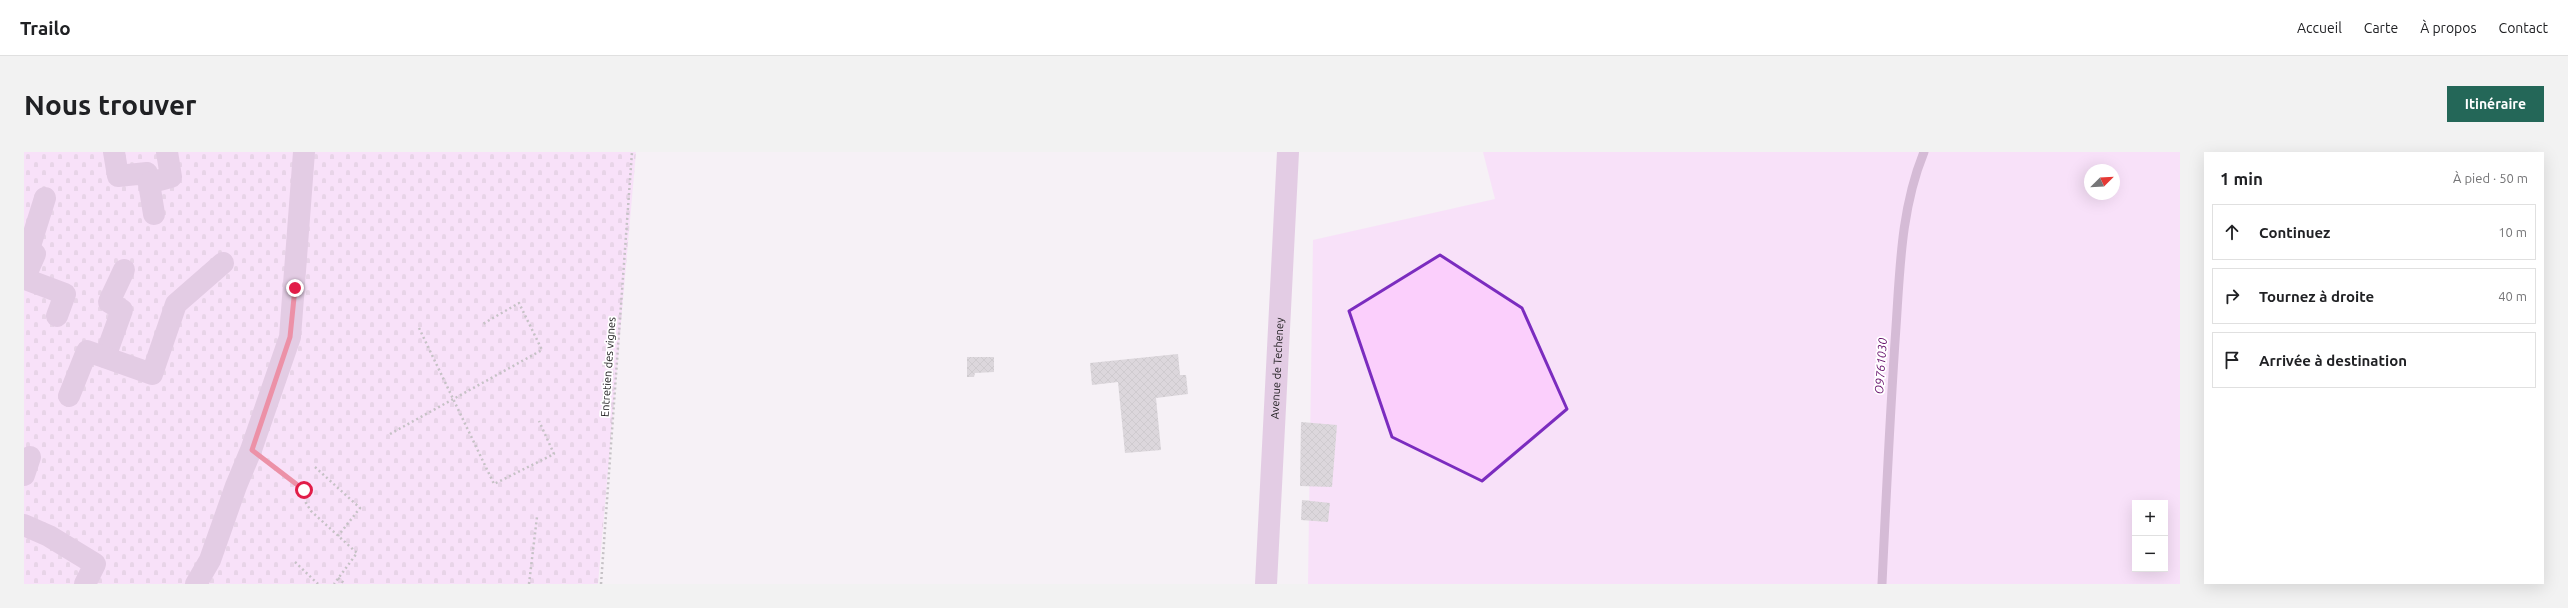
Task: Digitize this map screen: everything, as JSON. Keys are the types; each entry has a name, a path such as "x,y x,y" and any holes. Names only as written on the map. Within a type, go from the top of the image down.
{"street":[{"path":"114,152 118,176 147,173 154,214"},
{"path":"149,183 170,178 167,152"},
{"path":"196,584 210,560 236,486 252,450 290,337 304,152"},
{"name":"Avenue de Techeney","path":"1266,584 1288,152"},
{"path":"45,198 29,249 35,254 25,279 65,294 57,316"},
{"path":"69,396 87,351 152,374 176,304 223,263"},
{"path":"105,357 122,310 109,302 124,270"},
{"path":"24,525 49,536 95,564 85,584"}],"path":[{"name":"Entretien des vignes","path":"601,584 632,152"},
{"path":"390,434 542,350 518,303 481,325"},
{"path":"419,328 494,484 554,454 539,421"},
{"path":"252,450 304,490 306,503 311,511 357,553 334,584"},
{"path":"315,467 360,508 338,536"},
{"path":"529,584 537,517"},
{"path":"295,562 318,584"},
{"path":"338,578 345,584"}],"highlighted area":[{"path":"1440,255 1522,308 1567,409 1482,481 1392,437 1349,311"}],"green space":[{"path":"24,152 636,152 598,584 24,584"},
{"path":"1483,152 2180,152 2180,584 1308,584 1313,240 1495,199"}],"building":[{"path":"1178,354 1180,375 1186,375 1188,394 1156,398 1161,450 1125,453 1118,382 1092,385 1090,363"},
{"path":"967,357 994,357 994,372 975,373 974,377 967,377"},
{"path":"1301,422 1337,425 1332,487 1300,486"},
{"path":"1302,500 1330,503 1328,522 1301,520"}],"waterway":[{"name":"O9761030","path":"1882,584 1890,423 1903,238 1910,195 1924,152"}],"route":[{"path":"295,288 290,337 252,450 304,490"}]}
